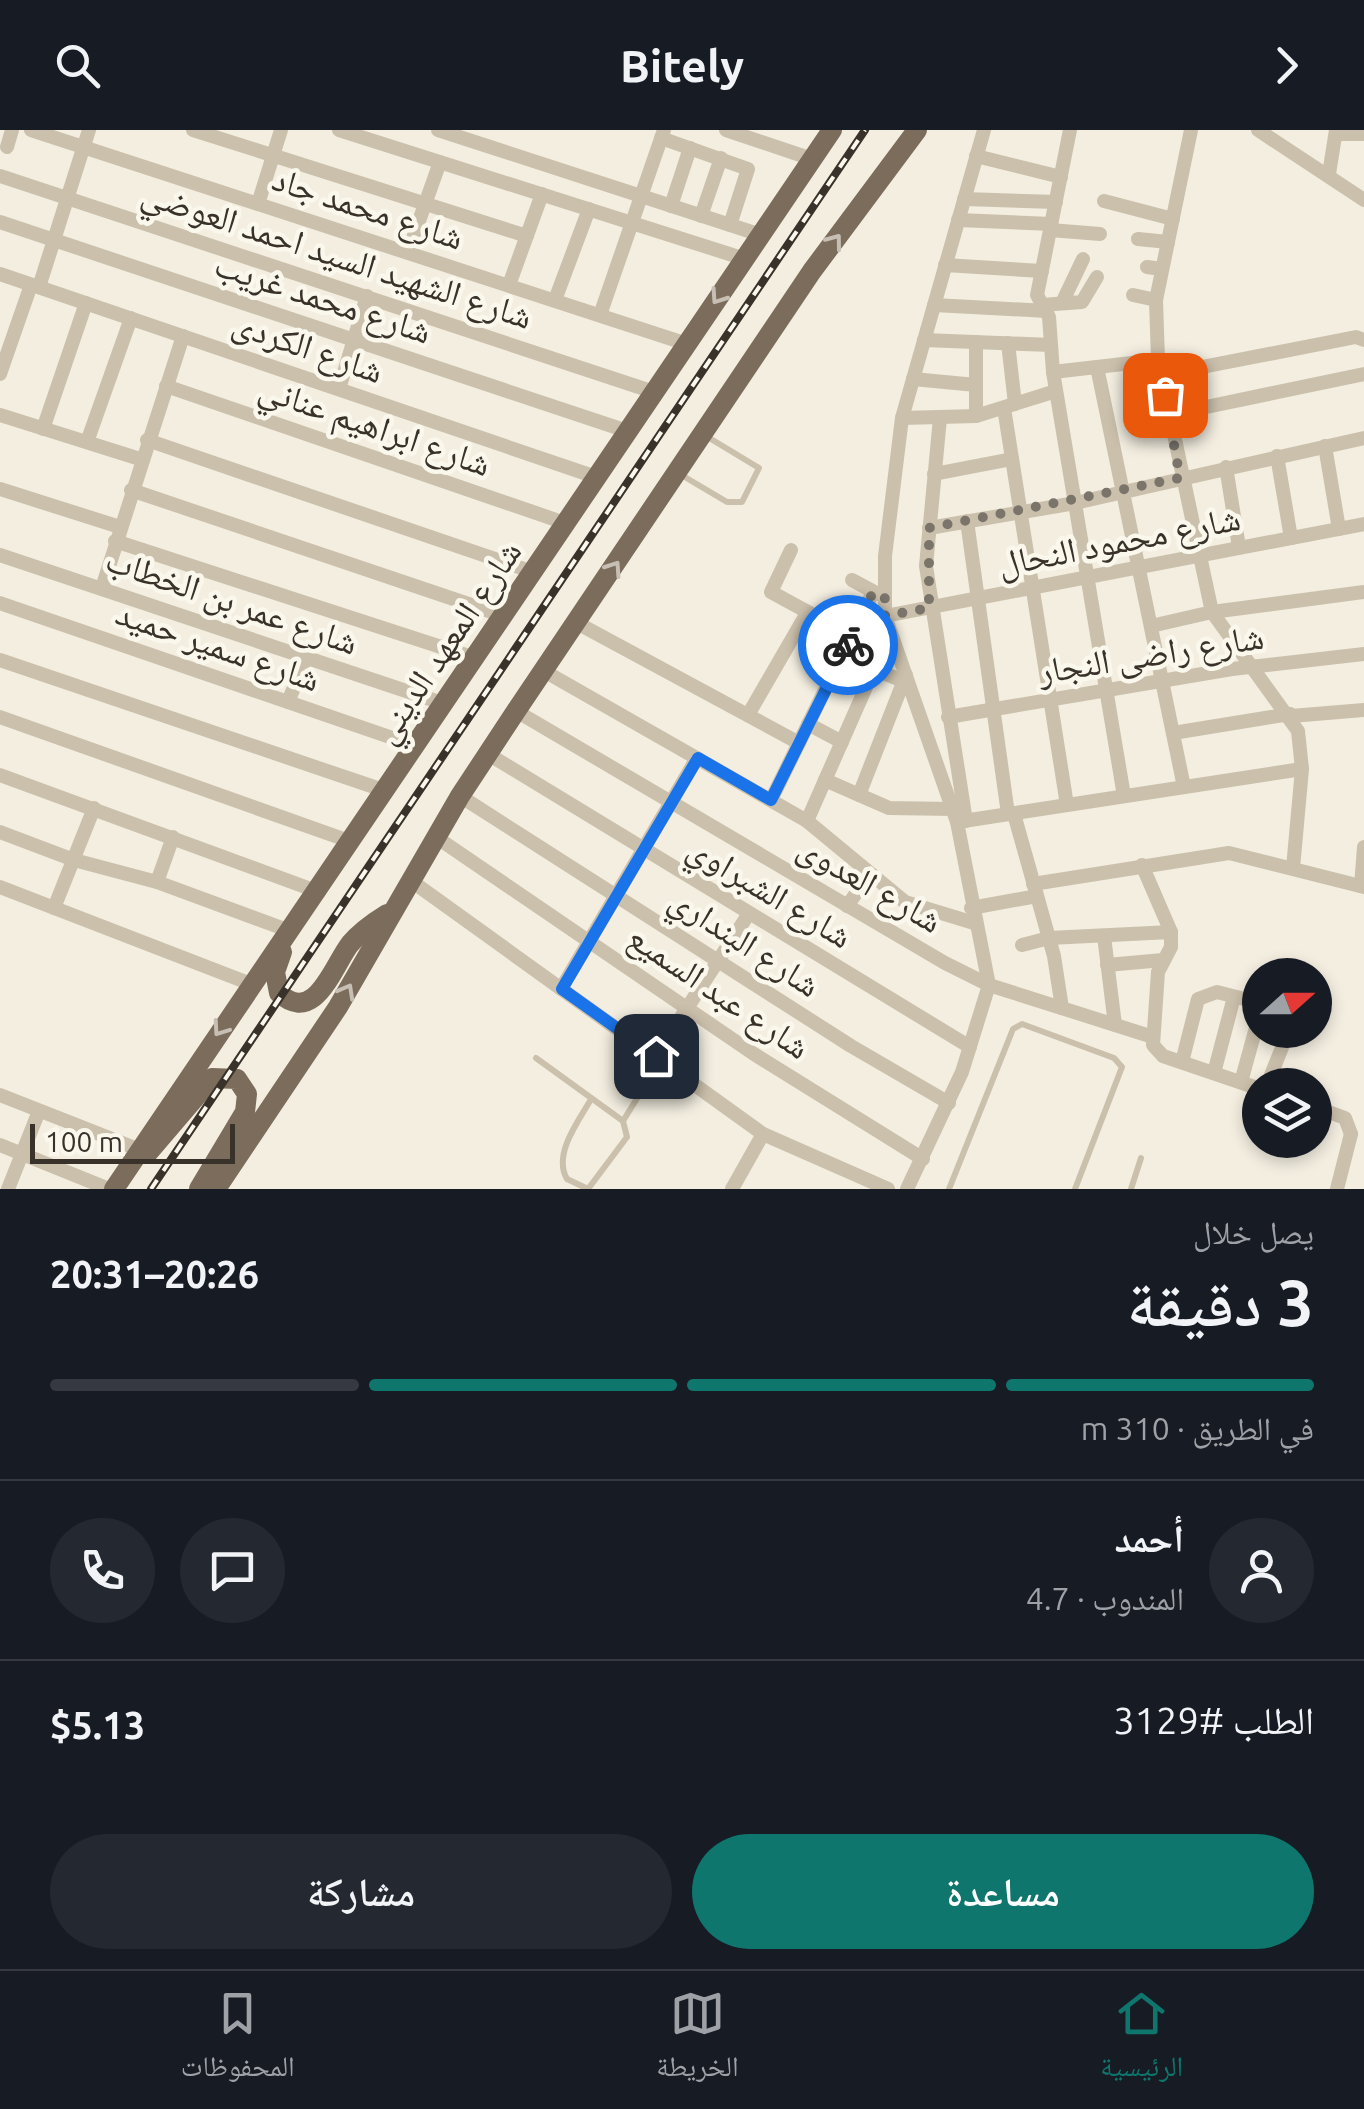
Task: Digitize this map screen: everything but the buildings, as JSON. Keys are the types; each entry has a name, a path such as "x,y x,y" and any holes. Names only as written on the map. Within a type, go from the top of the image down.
{"main road":[{"name":"شارع المعهد الديني","path":"112,1189 251,984 319,892 832,130"},
{"path":"216,1189 338,1007 460,796 516,711 812,272 917,130"},
{"path":"290,931 275,984 285,999 305,1002 324,988 350,945 393,910"},
{"path":"134,1159 154,1147 205,1084 229,1076 243,1086 248,1103 199,1189"}],"street":[{"path":"7,147 12,130"},
{"name":"شارع محمد جاد","path":"31,130 687,344"},
{"path":"0,374 54,240 89,130"},
{"path":"193,130 527,236"},
{"path":"258,204 281,130"},
{"path":"339,130 744,259"},
{"path":"438,130 761,235"},
{"path":"647,130 749,172 730,225"},
{"path":"726,130 760,136 812,159"},
{"path":"959,817 904,678 879,595 902,418 984,130"},
{"path":"1070,130 1037,295 1044,308 1051,345 1052,372 1124,796"},
{"path":"1191,130 1168,242 1155,268 1159,368 1212,612 1291,715 1302,748 1293,868"},
{"path":"1258,130 1364,200"},
{"path":"1329,174 1336,132 1364,134"},
{"path":"600,315 662,134"},
{"path":"671,206 690,148"},
{"path":"976,156 1061,177"},
{"path":"701,216 720,158"},
{"path":"408,252 440,162"},
{"name":"شارع الشهيد السيد احمد العوضي","path":"0,176 654,392"},
{"path":"509,285 542,194"},
{"path":"964,199 1056,202"},
{"path":"1104,202 1173,219"},
{"path":"555,300 589,209"},
{"path":"958,220 1100,234"},
{"name":"شارع محمد غريب","path":"0,222 627,432"},
{"path":"1138,239 1168,242"},
{"path":"1062,304 1083,260"},
{"path":"945,266 1042,271"},
{"name":"شارع الكردى","path":"0,274 596,477"},
{"path":"934,305 1044,308 1082,302 1097,277"},
{"path":"1132,295 1156,300"},
{"path":"339,389 367,296"},
{"path":"42,429 86,303"},
{"path":"87,442 131,318"},
{"path":"102,588 182,336"},
{"path":"1052,372 1098,367 1159,368 1356,337 1364,340"},
{"path":"924,340 1051,345"},
{"path":"976,342 976,416"},
{"path":"1008,343 1012,459 1067,805"},
{"path":"1098,367 1184,787"},
{"path":"1168,415 1364,374"},
{"path":"913,379 976,385"},
{"name":"شارع ابراهيم عناني","path":"166,386 566,523"},
{"path":"902,418 976,416 1056,391"},
{"path":"0,416 140,459"},
{"path":"907,1189 949,1103 989,985 972,915 948,717 929,608 929,528 940,418"},
{"path":"929,528 1074,502 1364,438"},
{"path":"147,440 533,572"},
{"path":"1325,446 1339,529"},
{"path":"1277,456 1291,538"},
{"path":"934,474 1012,459"},
{"path":"1226,467 1239,547"},
{"path":"0,489 476,658"},
{"path":"130,490 504,616"},
{"path":"967,522 1011,814 1049,938 1062,1008"},
{"name":"شارع محمود النحال","path":"885,616 1364,524"},
{"path":"791,550 771,592 852,636"},
{"name":"شارع عمر بن الخطاب","path":"0,555 445,704"},
{"path":"852,580 879,595"},
{"path":"1151,626 1212,612 1364,592"},
{"path":"771,800 852,636 879,595"},
{"name":"شارع سمير حميد","path":"0,603 416,746"},
{"path":"748,715 808,613"},
{"path":"578,623 799,743"},
{"name":"شارع راضى النجار","path":"948,717 1162,681 1364,654"},
{"path":"842,656 904,678"},
{"path":"288,702 306,658"},
{"path":"0,660 386,792"},
{"path":"807,820 874,669"},
{"path":"544,671 807,820 905,902 972,915 1035,890 1142,866 1228,853 1362,887 1364,847"},
{"path":"859,795 904,678"},
{"path":"1173,732 1291,715 1364,710"},
{"name":"شارع العدوى","path":"516,711 989,985 1153,1037"},
{"path":"0,717 352,842"},
{"path":"808,724 842,742"},
{"name":"شارع الشبراوي","path":"488,754 970,1047"},
{"path":"562,989 698,758"},
{"path":"825,780 889,808 959,817 1011,814 1302,769"},
{"path":"0,775 319,892"},
{"name":"شارع البنداري","path":"460,796 949,1103"},
{"path":"54,908 94,808"},
{"path":"0,832 74,860 157,882 290,931"},
{"name":"شارع عبد السميع","path":"436,837 687,1008 922,1159"},
{"path":"157,882 173,838"},
{"path":"1142,866 1171,932 1171,947 1163,960 1153,1037 1157,1051 1241,1082 1250,1048"},
{"path":"847,906 870,874"},
{"path":"410,880 763,1134 888,1189"},
{"path":"0,887 251,984"},
{"path":"656,1056 748,915"},
{"path":"1022,945 1049,938 1171,932"},
{"path":"1104,936 1115,1025"},
{"path":"1108,965 1163,960"},
{"path":"1182,1062 1198,999 1216,992 1242,999"},
{"path":"1214,1073 1234,997"},
{"path":"0,1095 39,1110 134,1159"},
{"path":"8,1189 39,1110"},
{"path":"1332,1113 1345,1118 1358,1136 1337,1189"},
{"path":"732,1189 763,1134"},
{"path":"0,1146 112,1189"}],"lane":[{"path":"677,472 727,502 742,502 758,468 702,434"},
{"path":"949,1189 1013,1029 1022,1024 1120,1063 1122,1070 1075,1189"},
{"path":"536,1058 623,1122 627,1137 588,1189 567,1179 561,1168 566,1145 590,1101"},
{"path":"623,1122 649,1079"},
{"path":"1131,1189 1141,1158"}],"railway":[{"path":"151,1189 865,130"}],"way so far":[{"path":"848,645 873,592 886,599 885,616 929,608 929,528 1180,478 1165,395"}],"route":[{"path":"656,1056 562,989 698,758 771,800 848,645"}]}
